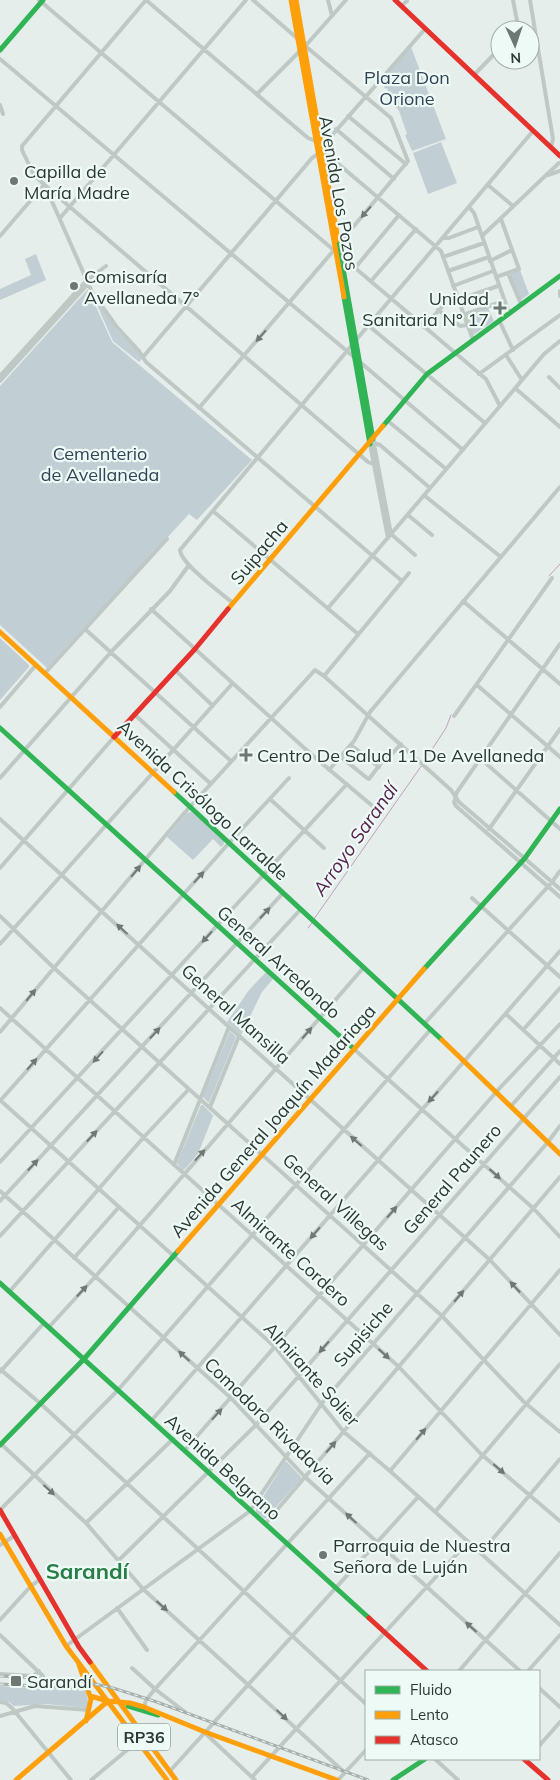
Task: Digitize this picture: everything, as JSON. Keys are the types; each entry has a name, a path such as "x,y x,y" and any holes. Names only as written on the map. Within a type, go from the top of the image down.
{"street":[{"path":"373,464 360,455 48,189 32,170 22,150 22,146 146,0 308,138 318,142 327,141 425,28"},
{"path":"60,218 246,0"},
{"path":"253,0 392,120 407,162"},
{"name":"Avenida Los Pozos","path":"291,0 318,142"},
{"name":"Avenida Los Pozos","path":"296,0 334,250 354,343 360,362 372,442 373,464 389,536"},
{"path":"328,0 332,16"},
{"path":"257,94 300,51 346,0"},
{"path":"395,0 560,156"},
{"path":"513,0 516,20"},
{"path":"530,0 552,139 551,147"},
{"path":"0,50 41,1 479,374 489,383 496,402 500,406"},
{"path":"401,6 407,1"},
{"path":"0,58 354,357"},
{"path":"474,75 490,58"},
{"path":"0,105 4,114"},
{"path":"348,116 407,162"},
{"path":"336,129 394,179"},
{"path":"234,603 189,565 179,552 534,130"},
{"path":"143,357 312,158 320,154 329,156 441,251 473,340"},
{"name":"Avenida Los Pozos","path":"320,154 341,256 354,343 354,357 389,536"},
{"path":"199,408 407,162"},
{"path":"482,236 512,206 560,166"},
{"path":"546,176 560,166"},
{"path":"0,236 44,184"},
{"path":"488,184 512,206"},
{"path":"48,189 88,282 116,326 146,362 402,581"},
{"path":"469,207 474,213 509,313"},
{"path":"355,268 399,215"},
{"path":"496,278 519,269 501,219"},
{"path":"443,238 449,238 478,226"},
{"path":"371,281 416,229"},
{"path":"443,258 484,243"},
{"path":"448,271 512,250"},
{"path":"0,376 88,282 106,266"},
{"path":"453,286 494,271"},
{"path":"508,273 521,304"},
{"name":"Suipacha","path":"0,868 114,736 195,649 372,442 427,374 560,277"},
{"path":"0,381 88,282"},
{"path":"458,300 498,286"},
{"path":"560,291 560,296"},
{"path":"424,327 455,292"},
{"path":"463,315 504,301"},
{"path":"438,310 460,326 467,325"},
{"path":"479,374 560,315"},
{"path":"499,320 512,350"},
{"path":"369,326 485,423"},
{"path":"328,608 544,354 560,341"},
{"path":"506,355 522,380"},
{"path":"360,362 463,450"},
{"path":"549,378 560,388"},
{"path":"515,388 560,427"},
{"path":"388,421 446,469"},
{"path":"372,442 380,445 430,488"},
{"path":"329,770 351,745 368,715 560,487"},
{"path":"425,496 500,557"},
{"path":"214,510 358,634"},
{"path":"408,515 432,535"},
{"path":"389,536 415,555"},
{"path":"45,673 167,539"},
{"path":"0,778 111,652 170,591 189,565"},
{"path":"324,676 409,573"},
{"path":"454,716 552,578"},
{"path":"463,601 560,684"},
{"path":"151,609 232,684 382,814"},
{"path":"85,629 231,761"},
{"name":"Avenida Crisólogo Larralde","path":"0,632 465,1060 560,1154"},
{"path":"560,644 456,795 454,802 456,806 560,897"},
{"path":"0,707 36,665"},
{"path":"175,670 212,705"},
{"path":"0,1032 145,859 231,761 315,670 401,744 456,795 459,802 560,889"},
{"path":"0,944 232,684"},
{"path":"477,685 560,757"},
{"path":"134,714 211,784"},
{"name":"General Arredondo","path":"0,728 255,960 534,1209 560,1237"},
{"path":"486,832 560,729"},
{"path":"341,757 369,779 387,756 401,744"},
{"path":"351,745 379,767"},
{"path":"481,759 560,829"},
{"path":"0,1100 289,778"},
{"path":"0,1162 264,876 346,784"},
{"path":"270,798 324,848"},
{"name":"Avenida General Joaquín Madariaga","path":"0,1444 84,1359 398,998 525,858 560,809"},
{"name":"General Mansilla","path":"0,819 343,1130 490,1260 560,1335"},
{"path":"425,1023 548,887 560,871"},
{"path":"0,1201 283,893"},
{"path":"472,898 560,976"},
{"path":"0,1236 301,909"},
{"name":"General Villegas","path":"0,916 54,968 442,1316 527,1404 560,1432"},
{"path":"152,1420 560,951"},
{"path":"364,968 95,1277 1,1370 41,1404 365,1703"},
{"path":"523,1030 560,988"},
{"name":"Almirante Cordero","path":"0,1008 251,1236 399,1367 483,1456 560,1521"},
{"path":"506,1014 560,1064"},
{"path":"185,1450 456,1140 497,1090 560,1024"},
{"path":"174,1165 229,1027"},
{"path":"0,1510 118,1390 431,1029"},
{"path":"210,1107 239,1036"},
{"path":"512,1105 560,1051"},
{"name":"General Paunero","path":"119,1560 256,1425 560,1077"},
{"path":"10,1291 143,1138 189,1089"},
{"name":"Almirante Solier","path":"0,1100 275,1347 344,1432 370,1453 560,1625"},
{"name":"Supisiche","path":"66,1646 250,1511 322,1403 560,1126"},
{"path":"265,1524 560,1177"},
{"name":"Comodoro Rivadavia","path":"0,1191 231,1398 305,1477 519,1670"},
{"path":"74,1258 119,1207"},
{"path":"390,1471 560,1270"},
{"name":"Avenida Belgrano","path":"0,1283 426,1670"},
{"path":"435,1512 560,1364"},
{"path":"86,1523 173,1440"},
{"path":"0,1444 86,1523 144,1589 346,1772"},
{"path":"144,1707 146,1700 370,1453"},
{"path":"481,1553 560,1459"},
{"path":"170,1772 418,1497"},
{"name":"RP36","path":"0,1510 74,1640 176,1780"},
{"name":"RP36","path":"0,1534 2,1543 66,1646 167,1780"},
{"path":"2,1543 14,1536"},
{"path":"205,1732 254,1779 272,1756 468,1542"},
{"path":"460,1670 560,1553"},
{"path":"0,1620 30,1587 39,1580"},
{"path":"117,1608 146,1650"},
{"path":"529,1670 560,1634"},
{"path":"0,1636 44,1676"},
{"path":"78,1661 90,1696 86,1721"},
{"path":"132,1668 155,1690 185,1712"},
{"path":"0,1674 33,1676 38,1671"},
{"path":"540,1689 560,1707"},
{"path":"90,1696 144,1707 205,1732 338,1780 365,1751"},
{"path":"16,1780 108,1701"},
{"path":"0,1702 6,1703 14,1711 71,1780"},
{"path":"119,1702 163,1716"},
{"path":"0,1716 14,1711 41,1706 89,1710"},
{"path":"540,1745 560,1722"},
{"path":"91,1780 138,1741"},
{"path":"393,1780 423,1760"},
{"path":"436,1760 458,1780"},
{"path":"526,1760 548,1780"}],"green space":[{"name":"Plaza Don Orione","path":"411,47 446,139 412,151 405,135 407,134 399,111 392,102 382,80"},
{"path":"441,142 457,183 428,194 413,153"},
{"path":"36,254 46,280 0,300 0,289 31,275 25,259"},
{"path":"520,270 529,294 521,300 510,274"},
{"name":"Cementerio de Avellaneda","path":"88,289 112,342 252,460 197,520 189,514 47,668 0,625 0,386"},
{"path":"93,296 116,329 137,351 142,359 139,362 113,341"},
{"path":"488,308 494,321 473,335 465,316"},
{"path":"0,638 29,667 0,700"},
{"path":"192,812 224,841 221,847 213,839 193,860 167,837 187,813"},
{"path":"266,972 273,979 262,992 241,1035 227,1022 249,990"},
{"path":"230,1031 236,1037 209,1103 203,1097"},
{"path":"201,1105 213,1116 198,1154 182,1170 177,1163"},
{"path":"285,1462 301,1479 265,1519 256,1512 256,1508"},
{"path":"0,1686 86,1691 89,1706 88,1708 46,1704 14,1706 9,1702 0,1700"}],"waterway":[{"name":"Arroyo Sarandí","path":"549,576 560,564"},
{"name":"Arroyo Sarandí","path":"425,760 446,728 451,715"},
{"name":"Arroyo Sarandí","path":"314,919 422,765"},
{"name":"Arroyo Sarandí","path":"308,928 312,923"}],"railway":[{"path":"0,1676 76,1680 113,1688 154,1701 368,1780"},
{"path":"0,1684 89,1689"}],"traffic: fast":[{"path":"0,50 43,0"},
{"path":"338,240 373,439"},
{"path":"383,426 427,374 560,276"},
{"path":"344,297 370,444"},
{"path":"0,728 354,1049"},
{"path":"174,792 442,1040"},
{"path":"424,969 525,858 560,809"},
{"path":"0,1445 84,1359 178,1251"},
{"path":"0,1283 369,1618"},
{"path":"128,1706 158,1715"},
{"path":"393,1780 423,1760"}],"traffic: slow":[{"path":"291,0 344,297"},
{"path":"296,0 338,240"},
{"path":"228,609 383,426"},
{"path":"0,632 174,792"},
{"path":"178,1251 424,969"},
{"path":"442,1040 560,1154"},
{"path":"0,1534 66,1646 167,1780"},
{"path":"90,1662 176,1780"},
{"path":"79,1665 91,1699 86,1721"},
{"path":"90,1696 144,1707 205,1732 337,1780"},
{"path":"16,1780 108,1701"}],"traffic: jam":[{"path":"395,0 560,156"},
{"path":"114,737 195,649 228,609"},
{"path":"0,1510 79,1647 90,1662"},
{"path":"369,1618 426,1670"},
{"path":"525,1760 548,1780"}],"place":[{"name":"Capilla de María Madre","path":"14,181"},
{"name":"Comisaría Avellaneda 7°","path":"74,286"},
{"name":"Unidad Sanitaria N° 17","path":"500,308"},
{"name":"Centro De Salud 11 De Avellaneda","path":"246,755"},
{"name":"Parroquia de Nuestra Señora de Luján","path":"323,1555"},
{"name":"Sarandí","path":"16,1681"}],"district":[{"name":"Sarandí","path":"87,1571"}]}
